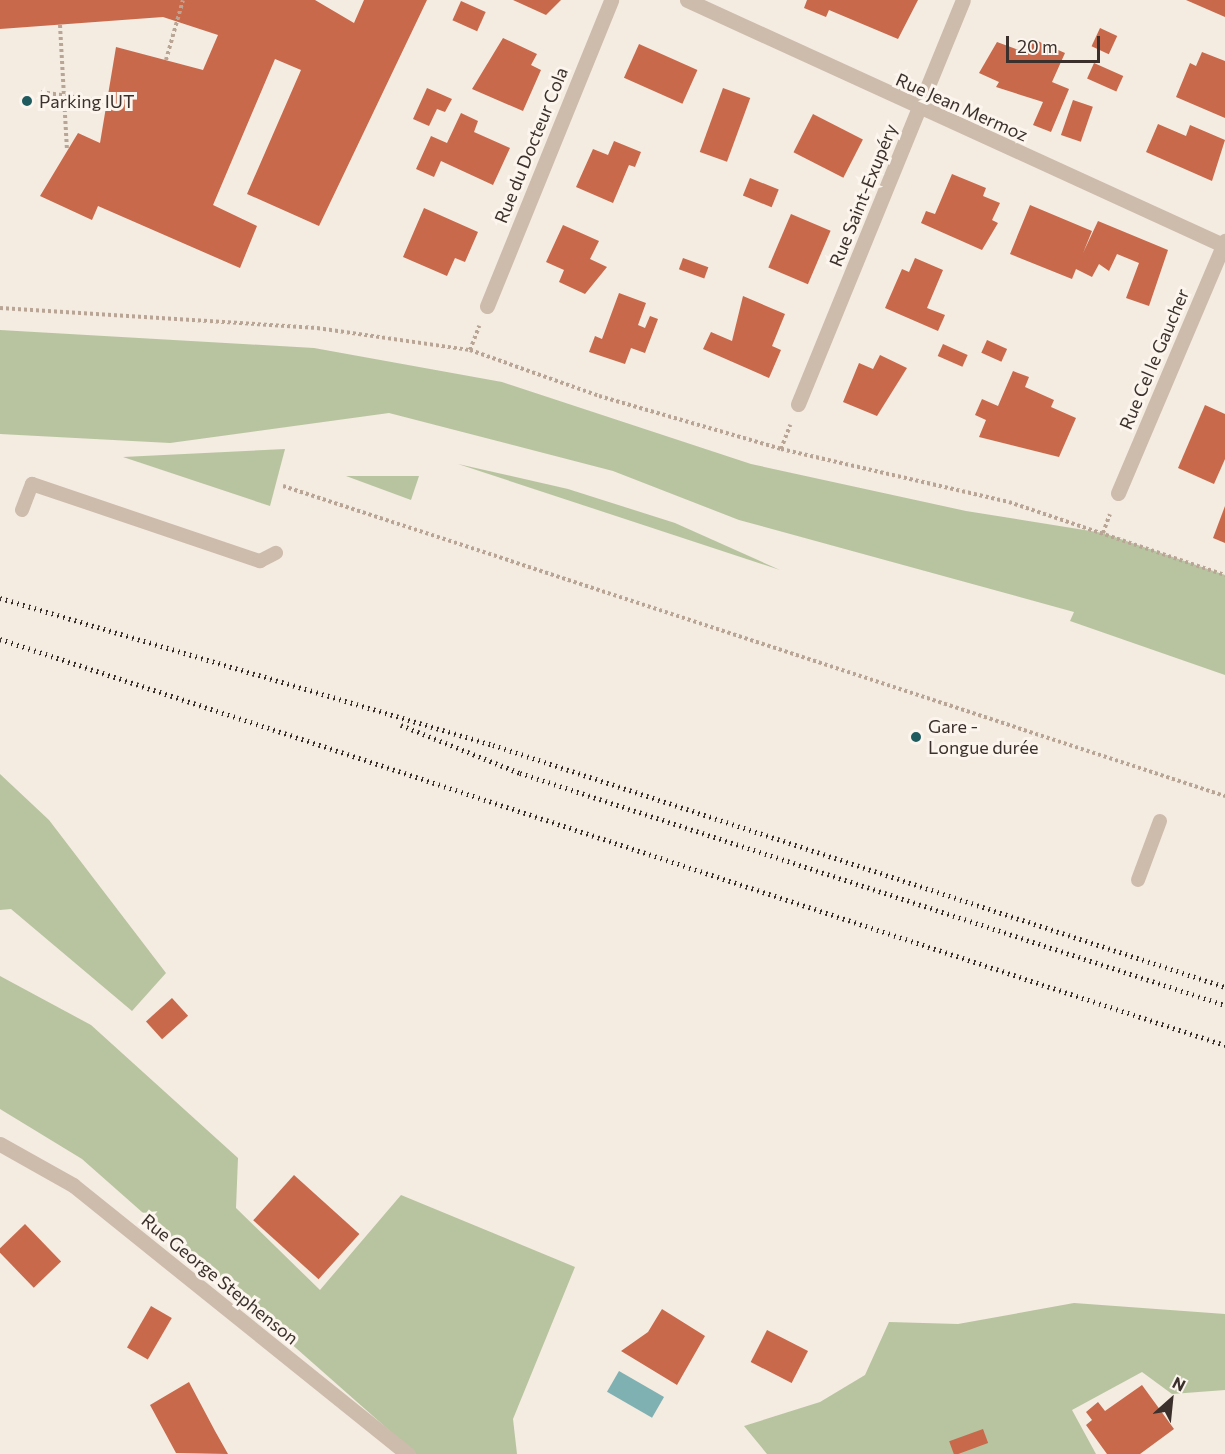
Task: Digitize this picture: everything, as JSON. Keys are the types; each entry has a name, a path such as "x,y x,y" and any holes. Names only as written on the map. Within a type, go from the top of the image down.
{"street":[{"name":"Rue du Docteur Cola","path":"487,306 611,0"},
{"name":"Rue Jean Mermoz","path":"687,0 919,110 1224,243"},
{"name":"Rue Saint-Exupéry","path":"798,404 963,0"},
{"name":"Rue Cel le Gaucher","path":"1118,493 1224,243"},
{"name":"Rue George Stephenson","path":"0,1144 73,1185 408,1454"}],"lane":[{"path":"22,510 32,484 260,561 276,554"},
{"path":"1138,880 1160,821"}],"path":[{"path":"166,60 183,0"},
{"path":"60,25 67,151"},
{"path":"41,92 107,102"},
{"path":"0,308 316,328 470,350 781,449 1009,502 1225,575"},
{"path":"282,486 1225,796"}],"green space":[{"path":"0,330 314,348 502,382 751,464 966,511 1103,533 1225,575 1225,675 1070,621 1074,612 739,520 613,471 389,413 170,443 0,434"},
{"path":"285,449 270,506 123,457"},
{"path":"458,464 568,489 675,523 780,570"},
{"path":"346,476 419,476 411,500"},
{"path":"0,774 49,820 166,973 132,1011 11,909 0,910"},
{"path":"0,976 91,1025 238,1158 236,1208 320,1290 401,1195 575,1267 513,1419 517,1454 416,1454 82,1159 0,1109"},
{"path":"1074,1303 1225,1314 1225,1390 1172,1394 1142,1372 1072,1410 1096,1454 767,1454 744,1426 820,1402 865,1375 889,1322 958,1324"}],"water":[{"path":"619,1371 664,1397 652,1418 607,1392"}],"building":[{"path":"0,0 315,0 354,23 364,0 427,0 319,226 247,194 301,70 275,59 213,205 257,226 240,268 98,206 92,220 40,196 78,133 100,143 116,47 203,70 218,35 163,17 0,29"},
{"path":"513,0 561,0 546,15"},
{"path":"807,0 918,0 898,39 829,10 826,17 804,8"},
{"path":"1186,0 1225,0 1225,17"},
{"path":"461,1 486,12 477,31 452,20"},
{"path":"1100,28 1117,36 1109,54 1092,46"},
{"path":"503,38 537,54 531,65 541,70 523,111 472,89"},
{"path":"1033,39 1065,53 1052,82 1069,89 1051,132 1033,125 1043,102 996,87 999,82 979,73 997,42 1027,53"},
{"path":"639,44 697,70 682,104 624,78"},
{"path":"1202,52 1225,61 1225,118 1176,97 1190,63 1196,66"},
{"path":"1094,63 1123,76 1116,92 1087,79"},
{"path":"427,88 452,99 445,112 437,109 429,126 413,119"},
{"path":"723,88 750,98 727,162 700,152"},
{"path":"1073,100 1093,107 1081,142 1061,135"},
{"path":"461,113 478,121 474,132 510,148 493,185 441,161 434,177 416,169 431,136 447,143"},
{"path":"813,114 863,139 843,178 793,152"},
{"path":"1158,124 1186,136 1190,125 1225,140 1212,181 1146,152"},
{"path":"614,141 641,152 635,167 629,165 613,203 576,187 593,149 608,155"},
{"path":"952,174 986,188 983,196 1000,203 992,220 998,223 982,250 921,223 926,211 935,214"},
{"path":"750,178 779,190 772,207 743,196"},
{"path":"1030,205 1092,231 1083,253 1098,221 1168,250 1149,306 1126,298 1139,263 1117,254 1109,271 1099,264 1092,277 1076,269 1072,279 1010,254"},
{"path":"424,208 478,232 465,262 455,258 447,276 403,257"},
{"path":"791,214 831,231 808,284 768,267"},
{"path":"563,225 599,241 590,259 607,267 585,294 559,282 564,270 546,262"},
{"path":"683,258 708,267 704,279 679,269"},
{"path":"915,258 943,270 927,308 945,315 938,331 885,308 902,269 909,272"},
{"path":"619,293 646,303 638,325 645,328 650,316 658,319 645,353 631,348 625,364 589,352 595,336 602,339"},
{"path":"743,296 785,314 772,346 781,350 769,378 703,349 711,332 732,341"},
{"path":"987,340 1007,349 1001,362 981,353"},
{"path":"943,344 968,355 962,367 938,356"},
{"path":"880,355 907,368 877,416 843,402 859,363 873,369"},
{"path":"1013,371 1029,377 1025,387 1054,400 1051,407 1076,418 1059,457 979,437 986,420 975,415 982,399 998,406"},
{"path":"1205,405 1225,414 1225,459 1214,484 1178,468"},
{"path":"1225,506 1225,543 1213,538"},
{"path":"172,998 188,1016 162,1039 146,1021"},
{"path":"294,1175 359,1234 319,1279 253,1220"},
{"path":"25,1224 61,1261 34,1288 0,1253 0,1248"},
{"path":"151,1306 172,1318 148,1360 127,1348"},
{"path":"662,1309 705,1336 677,1385 621,1351 648,1332"},
{"path":"767,1330 808,1351 792,1383 751,1362"},
{"path":"189,1382 228,1454 176,1453 150,1405"},
{"path":"1142,1385 1174,1429 1140,1454 1107,1454 1086,1425 1092,1420 1086,1412 1098,1402 1105,1411"},
{"path":"983,1429 988,1443 954,1454 949,1441"}],"railway":[{"path":"0,598 493,745 1225,987"},
{"path":"0,639 1225,1045"},
{"path":"401,725 520,773 1225,1005"}],"place":[{"name":"Parking IUT","path":"27,101"},
{"name":"Gare - Longue durée","path":"916,737"}]}
